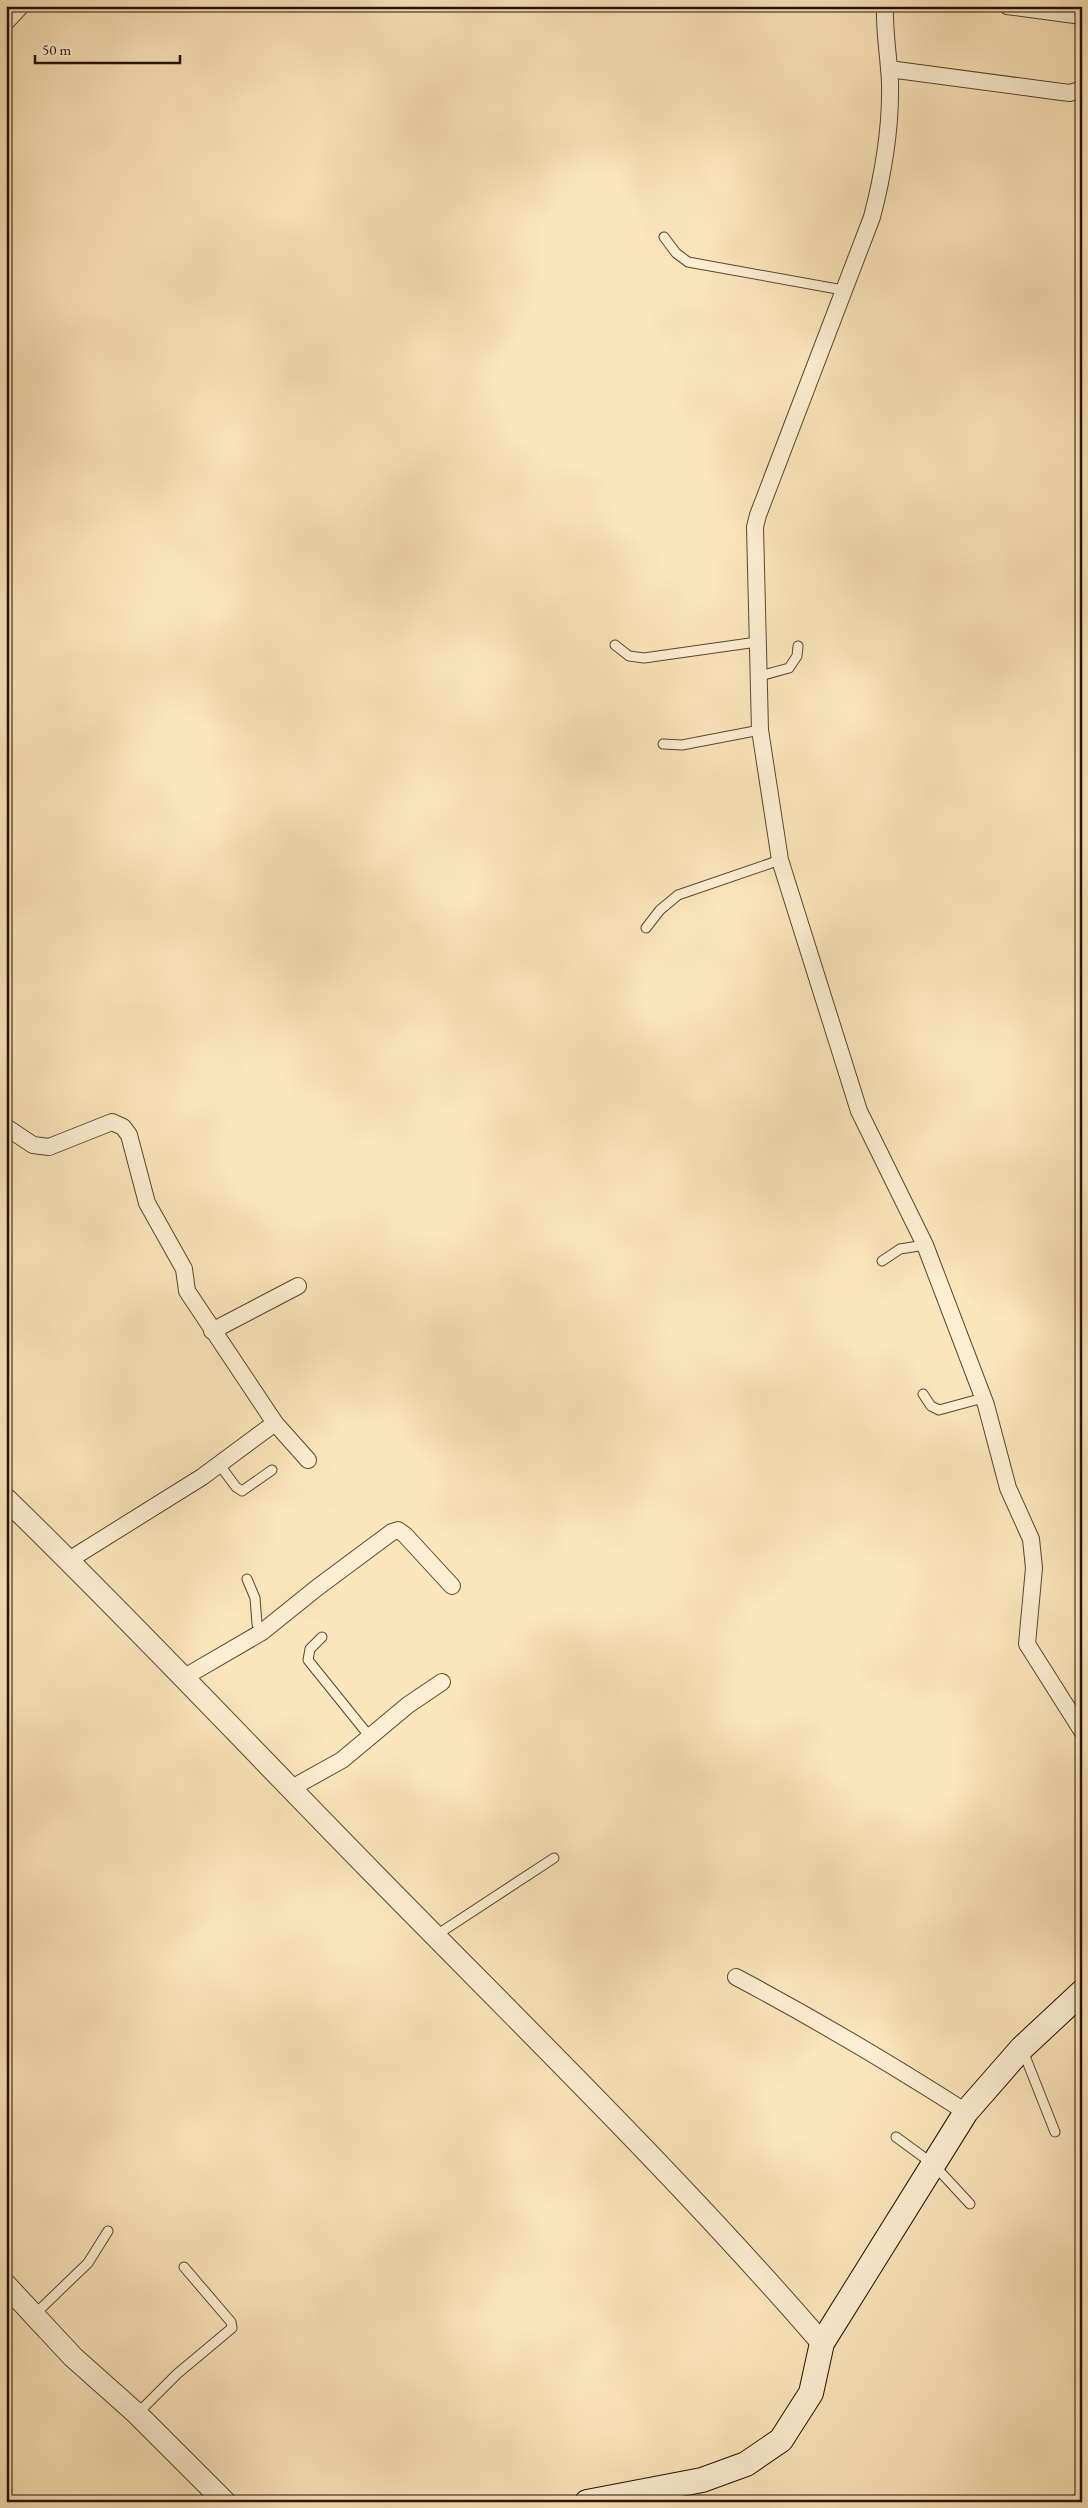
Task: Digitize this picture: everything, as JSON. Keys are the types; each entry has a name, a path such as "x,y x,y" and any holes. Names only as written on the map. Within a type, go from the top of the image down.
{"main road":[{"path":"587,2502 702,2480 746,2464 764,2454 781,2440 811,2393 822,2343 894,2232 933,2164 966,2112 1022,2048 1082,1992"}],"street":[{"path":"6,22 20,6"},
{"path":"885,6 889,69 889,113 879,190 872,217 758,515 755,544 760,730 780,860 858,1111 925,1245 984,1398 1008,1488 1031,1538 1034,1568 1027,1644 1082,1731"},
{"path":"1007,6 1055,9 1082,16"},
{"path":"889,69 1070,93 1082,89"},
{"path":"6,1127 33,1145 49,1147 112,1122 123,1127 129,1135 147,1203 184,1269 187,1291 274,1423 308,1460"},
{"path":"212,1331 298,1286"},
{"path":"69,1560 220,1464 274,1423"},
{"path":"6,1499 69,1560 751,2261 822,2343"},
{"path":"183,1678 262,1632 318,1587 392,1532 398,1530 452,1586"},
{"path":"290,1789 342,1760 408,1705 442,1682"},
{"path":"736,1977 882,2058 966,2112"},
{"path":"6,2285 73,2357 137,2414 225,2502"}],"lane":[{"path":"664,237 676,253 688,262 843,290"},
{"path":"615,645 629,656 644,658 757,642"},
{"path":"760,676 789,668 796,656 798,646"},
{"path":"663,744 682,745 760,730"},
{"path":"646,928 660,910 678,895 780,860"},
{"path":"882,1261 900,1250 925,1245"},
{"path":"923,1394 931,1406 939,1410 984,1398"},
{"path":"220,1464 236,1487 242,1491 272,1470"},
{"path":"247,1578 255,1598 257,1624 262,1632"},
{"path":"322,1636 310,1649 308,1660 370,1737"},
{"path":"434,1936 554,1858"},
{"path":"1022,2048 1055,2132"},
{"path":"896,2137 933,2164 970,2204"},
{"path":"34,2316 88,2263 108,2231"},
{"path":"137,2414 176,2374 232,2328 231,2322 212,2302 184,2266"}]}
